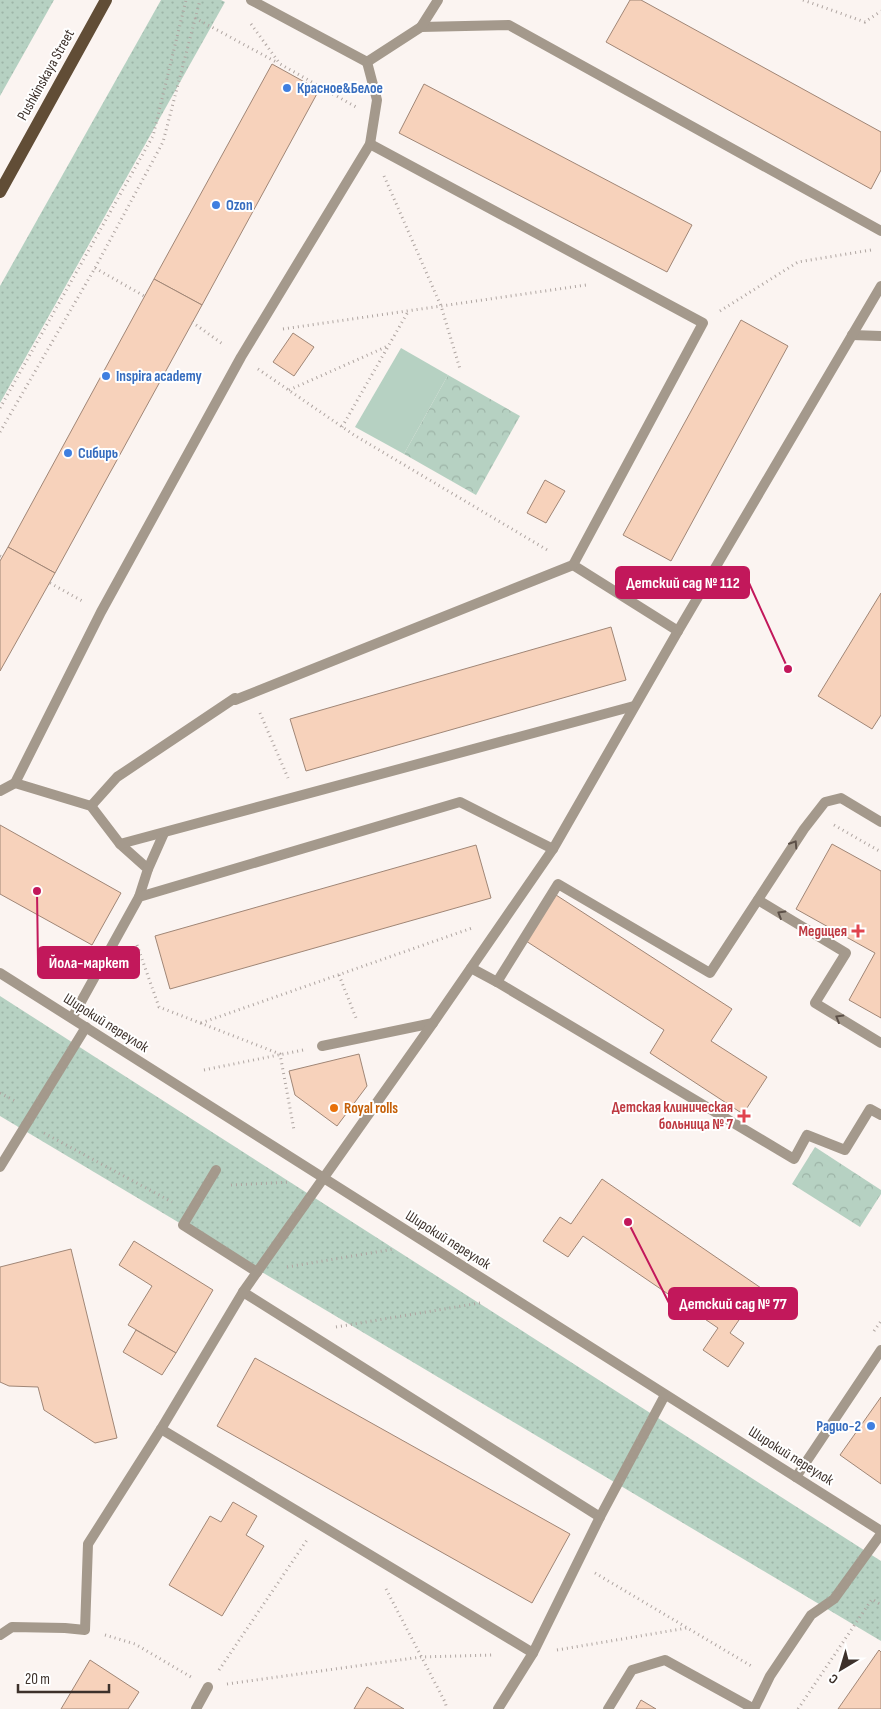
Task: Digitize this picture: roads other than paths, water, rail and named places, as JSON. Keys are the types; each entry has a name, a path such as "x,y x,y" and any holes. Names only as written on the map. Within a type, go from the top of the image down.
{"main road":[{"name":"Pushkinskaya Street","path":"0,192 106,0"}],"street":[{"path":"0,790 15,783 101,612 241,357 370,144 377,100 367,62 251,0"},
{"path":"367,62 421,26 438,0"},
{"path":"421,26 509,25 881,230"},
{"path":"91,806 117,777 235,698 235,700 251,694 573,565 703,323 370,144"},
{"path":"0,1635 12,1627 85,1630 88,1544 161,1429 243,1292 433,1023 552,849 678,630 881,286"},
{"path":"852,335 881,336"},
{"path":"573,565 678,630"},
{"path":"120,844 634,706"},
{"path":"15,783 91,806 120,844 148,869"},
{"path":"497,982 558,884 710,973 804,829 826,802 841,798 881,822"},
{"path":"139,897 460,802 552,849"},
{"path":"72,1018 139,897 148,869 164,833"},
{"path":"758,900 846,953 815,1003 881,1043"},
{"path":"471,968 794,1159 807,1135 845,1150 870,1108 881,1115"},
{"name":"Широкий переулок","path":"0,973 796,1477 881,1533"},
{"path":"322,1046 433,1023"},
{"path":"0,1167 86,1027"},
{"path":"216,1170 182,1225 257,1272"},
{"path":"243,1292 600,1517"},
{"path":"796,1477 881,1350"},
{"path":"871,1366 881,1372"},
{"path":"498,1709 533,1654 600,1517 665,1395"},
{"path":"161,1429 533,1654"},
{"path":"608,1709 632,1670 665,1660 754,1709 770,1676 811,1615 834,1599 881,1533"},
{"path":"196,1709 208,1687"}],"place":[{"name":"Красное&Белое","path":"287,88"},
{"name":"Ozon","path":"216,205"},
{"name":"Inspira academy","path":"106,376"},
{"name":"Сибирь","path":"68,453"},
{"name":"Детский сад № 112","path":"788,669"},
{"name":"Йола-маркет","path":"37,891"},
{"name":"Медицея","path":"858,931"},
{"name":"Royal rolls","path":"334,1108"},
{"name":"Детская клиническая больница № 7","path":"744,1116"},
{"name":"Детский сад № 77","path":"628,1222"},
{"name":"Радио-2","path":"871,1426"}]}
